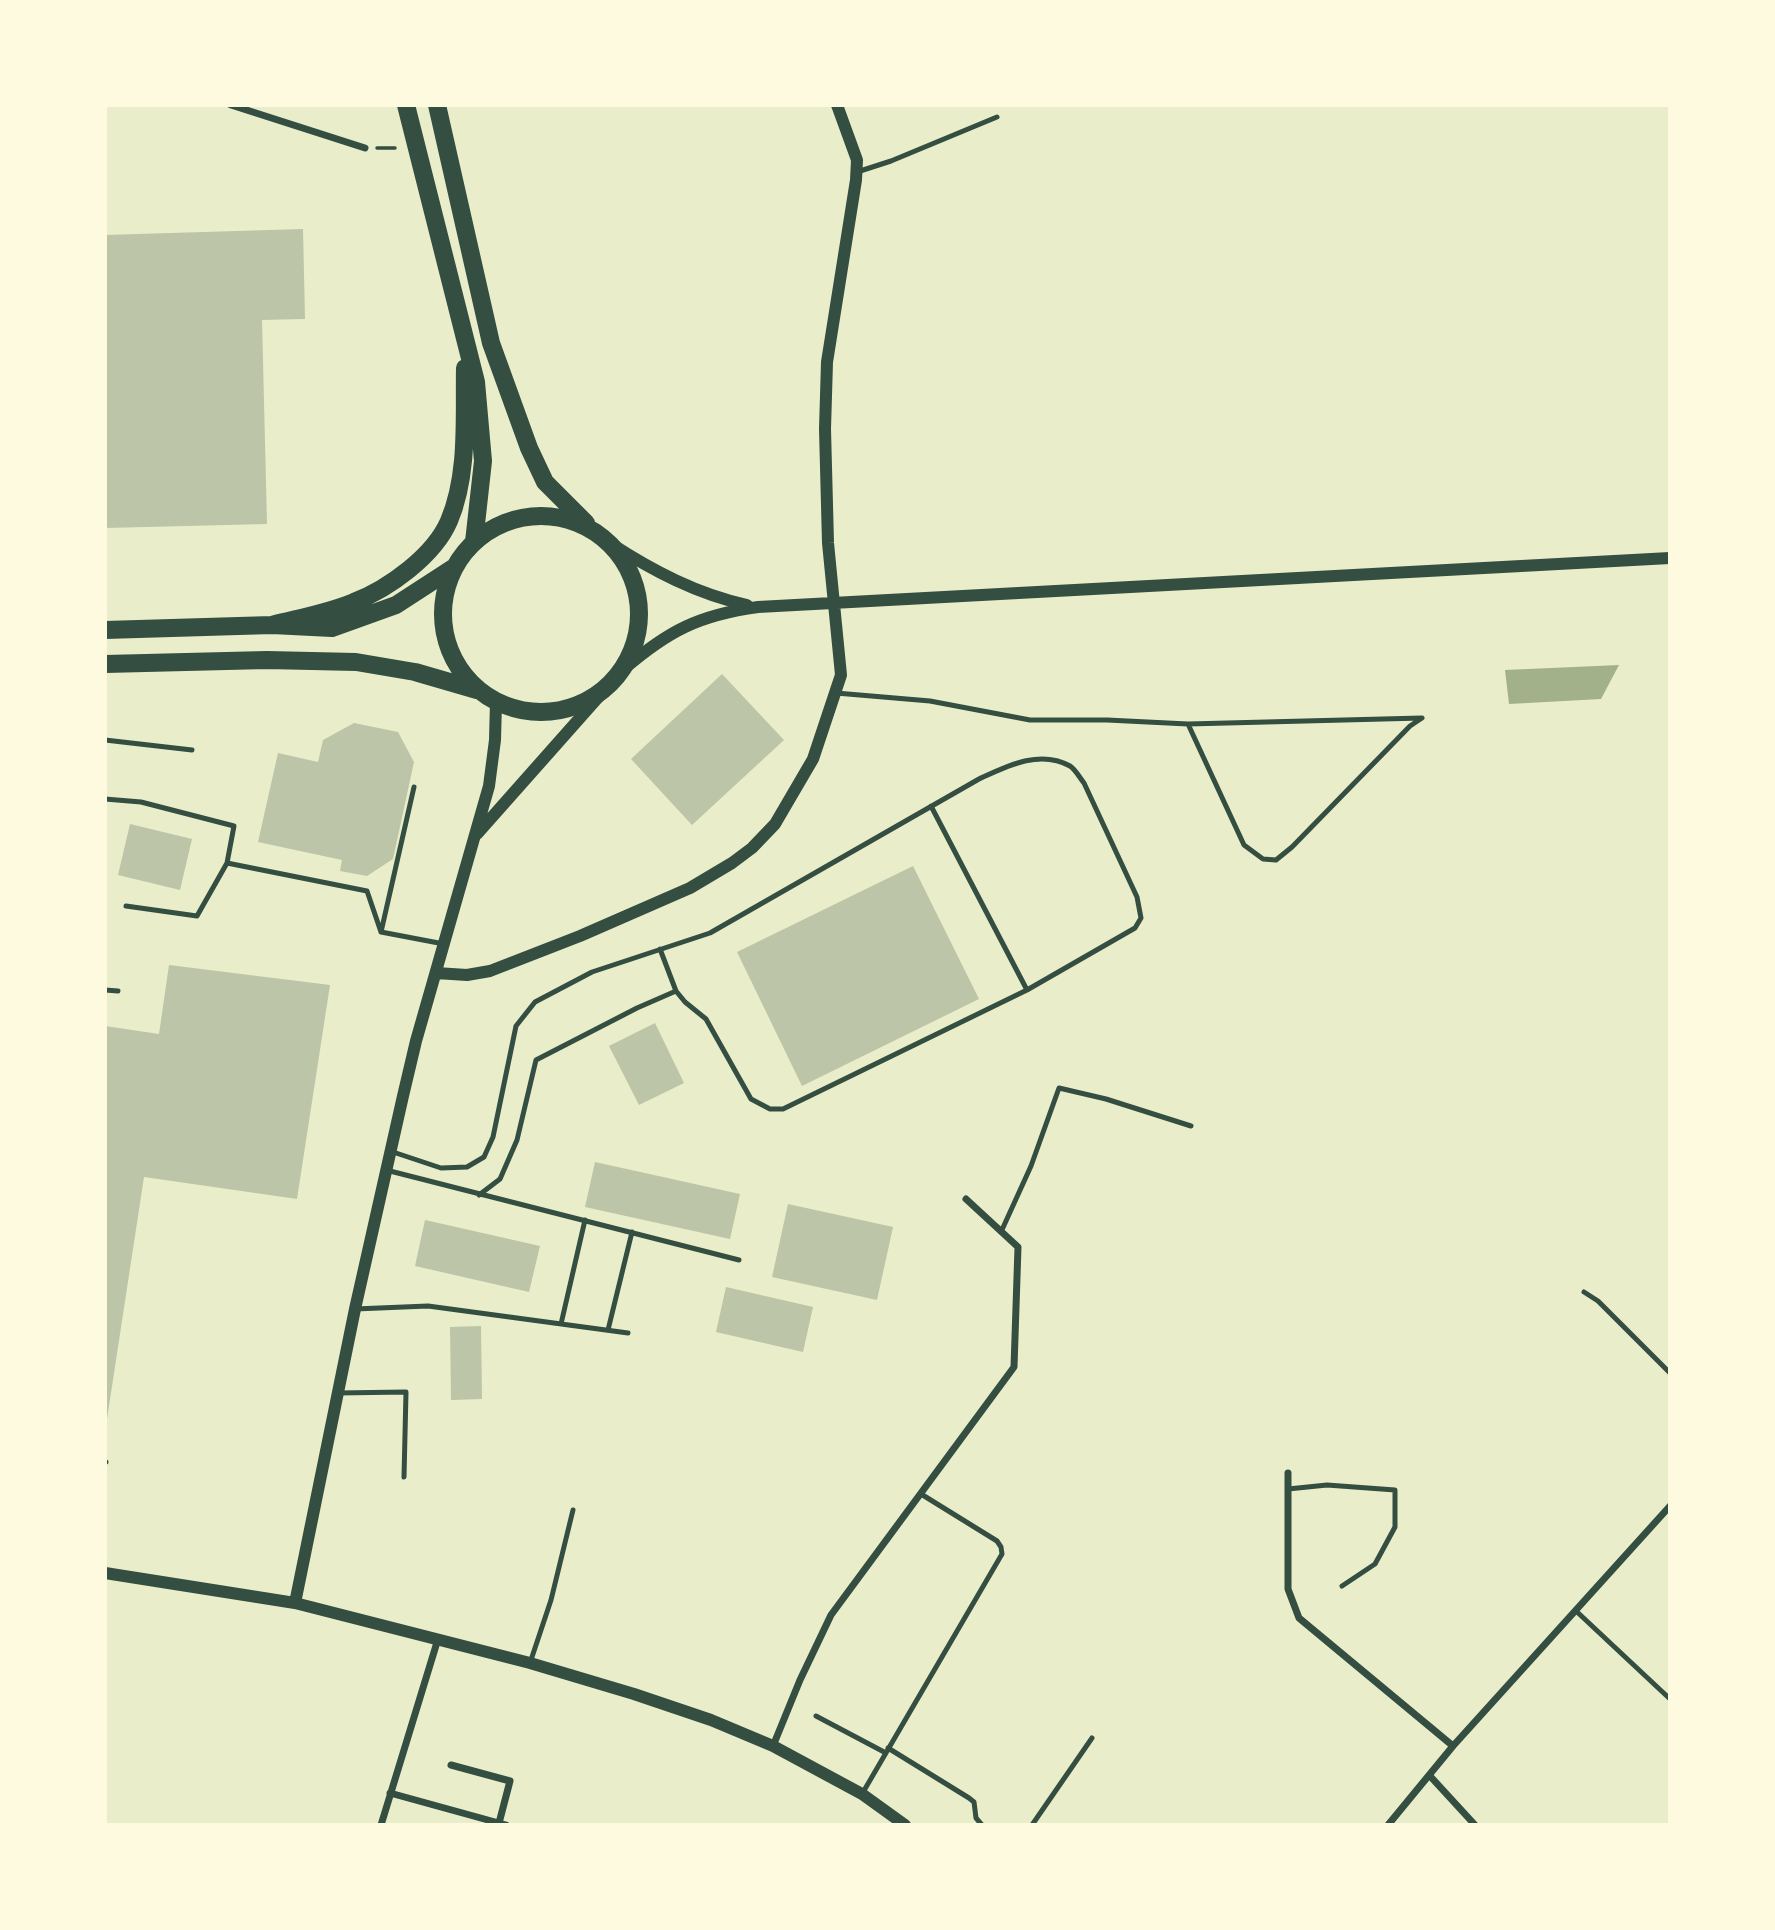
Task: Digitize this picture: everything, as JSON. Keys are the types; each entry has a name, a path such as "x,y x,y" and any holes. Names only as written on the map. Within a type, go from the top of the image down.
{"main road":[{"path":"406,105 476,383 483,461 474,542"},
{"path":"105,664 267,660 356,662 415,672 477,691 496,702 526,713 553,713 579,706 602,693 624,669 638,638 639,604 630,571 610,543 595,532 545,482 529,448 491,343 437,105"},
{"path":"272,625 353,603 372,594 407,570 435,542 448,522 459,484 464,439 466,346"},
{"path":"105,630 272,625 332,628 396,605 453,568 474,542 508,521 533,516 565,519 595,532"},
{"path":"453,568 443,600 444,634 456,665 477,691"}],"street":[{"path":"231,105 365,148"},
{"path":"436,973 467,975 490,971 580,936 690,888 752,848 775,824 813,759 841,675 828,543 826,375 857,160 837,105"},
{"path":"610,543 650,568 692,589 758,607"},
{"path":"624,669 653,644 673,632 716,615 758,607 1670,558"},
{"path":"473,839 602,693"},
{"path":"295,1603 355,1308 416,1041 489,786 495,740 496,702"},
{"path":"774,1746 800,1680 831,1615 1014,1367 1017,1247 966,1199"},
{"path":"1288,1473 1288,1589 1299,1618 1453,1746"},
{"path":"1388,1825 1453,1746 1670,1506"},
{"path":"105,1573 295,1603 530,1663 711,1720 774,1746 862,1794 905,1825"},
{"path":"381,1825 438,1639"},
{"path":"390,1793 503,1824 510,1782 451,1765"},
{"path":"1430,1776 1475,1825"}],"lane":[{"path":"857,172 891,161 997,117"},
{"path":"836,694 930,701 1030,720 1188,724 1422,718 1276,860 1263,859 1244,845 1188,724"},
{"path":"105,740 192,750"},
{"path":"390,1151 441,1168 467,1167 484,1157 493,1137 516,1026 535,1002 592,972 660,949 710,933 979,779 1013,763 1046,758 1071,766 1084,783 1137,897 1141,918 1135,928 1027,990 783,1109 770,1109 751,1099 706,1019 676,991 660,949"},
{"path":"381,932 414,787"},
{"path":"105,799 141,802 234,825 227,863 197,916 125,906"},
{"path":"931,806 1027,990"},
{"path":"227,863 367,891 381,932"},
{"path":"381,932 444,944"},
{"path":"105,990 118,991"},
{"path":"479,1195 500,1179 517,1140 536,1060 676,991"},
{"path":"1002,1232 1031,1166 1059,1088 1106,1099 1191,1126"},
{"path":"386,1170 739,1260"},
{"path":"561,1324 585,1220"},
{"path":"608,1330 632,1233"},
{"path":"1584,1292 1598,1301 1670,1373"},
{"path":"355,1308 428,1306 628,1333"},
{"path":"338,1393 406,1392 404,1477"},
{"path":"1288,1489 1327,1485 1395,1490 1395,1527 1375,1564 1342,1586"},
{"path":"862,1794 1002,1554 1002,1547 997,1541 921,1494"},
{"path":"530,1663 551,1600 573,1510"},
{"path":"1575,1610 1670,1699"},
{"path":"816,1716 887,1750 969,1798 974,1802 976,1818 982,1825"},
{"path":"1032,1825 1092,1738"}],"shaded area":[{"path":"1619,665 1601,699 1509,704 1505,670"}],"building":[{"path":"303,229 305,319 262,320 267,524 105,528 105,235"},
{"path":"722,674 784,740 692,825 631,759"},
{"path":"354,723 398,732 414,762 393,859 367,876 340,871 342,860 258,842 278,753 318,762 323,740"},
{"path":"130,824 192,839 180,890 118,875"},
{"path":"913,866 979,999 802,1086 737,952"},
{"path":"169,965 330,985 297,1199 144,1177 105,1432 105,1026 159,1034"},
{"path":"655,1023 684,1083 639,1105 609,1046"},
{"path":"595,1162 740,1194 730,1239 585,1207"},
{"path":"788,1204 893,1227 877,1300 772,1277"},
{"path":"425,1220 540,1246 529,1292 415,1266"},
{"path":"726,1287 813,1307 803,1352 716,1332"},
{"path":"481,1326 482,1399 451,1400 450,1327"}]}
